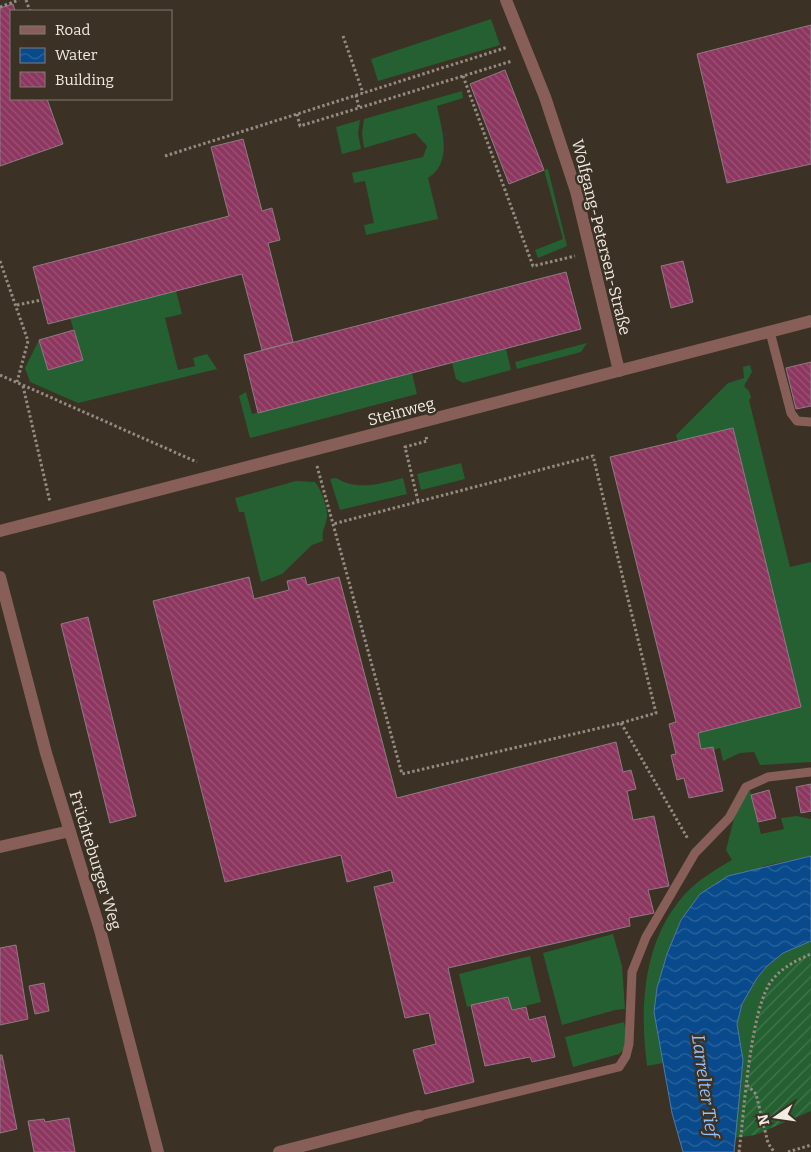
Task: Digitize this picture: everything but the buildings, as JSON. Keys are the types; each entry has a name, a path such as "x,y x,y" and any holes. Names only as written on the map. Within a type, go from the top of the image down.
{"street":[{"name":"Wolfgang-Petersen-Straße","path":"506,0 562,144 576,191 619,372"},
{"name":"Steinweg","path":"0,531 811,321"},
{"name":"Früchteburger Weg","path":"0,577 46,753 100,930 158,1152"},
{"path":"0,847 70,832"},
{"path":"279,1152 419,1116"}],"lane":[{"path":"770,332 791,413 797,421 811,422"},
{"path":"419,1116 619,1067 626,1056 629,1044 632,972 646,937 695,853 728,818 746,788 768,778 811,772"}],"path":[{"path":"0,7 19,0"},
{"path":"343,36 363,93"},
{"path":"165,156 523,42"},
{"path":"297,114 300,126 528,56"},
{"path":"463,76 533,266 591,253"},
{"path":"356,95 359,108"},
{"path":"0,261 17,305 28,341 17,382"},
{"path":"17,305 41,300"},
{"path":"0,375 222,474"},
{"path":"23,385 54,517"},
{"path":"418,501 405,447 427,441 422,422"},
{"path":"313,451 333,524 402,774 621,723 656,713 593,456 333,524"},
{"path":"621,723 653,776 695,853"},
{"path":"740,1152 747,1084 759,1008 773,979 790,964 811,954"},
{"path":"747,1084 756,1094 768,1143 774,1152"},
{"path":"788,1152 811,1145"}],"green space":[{"path":"491,19 500,45 378,81 371,59"},
{"path":"462,91 463,98 437,106 443,136 443,155 441,164 428,178 438,219 366,235 364,225 374,223 365,181 354,183 352,173 423,157 427,146 415,133 364,148 362,133 364,119"},
{"path":"360,120 358,133 361,149 342,154 336,127"},
{"path":"548,169 567,246 538,258 535,250 563,239 544,170"},
{"path":"176,291 182,314 165,318 178,370 195,366 193,358 207,354 217,369 78,403 30,382 25,368 39,340 48,370 83,360 70,318"},
{"path":"587,343 581,352 517,369 515,362"},
{"path":"506,349 511,370 463,383 456,379 452,363"},
{"path":"750,365 752,372 744,386 749,391 751,398 749,400 790,567 811,562 811,762 760,765 754,752 740,753 723,761 720,748 713,750 712,747 701,749 698,733 801,707 733,428 678,441 676,435 728,383 744,378 743,367"},
{"path":"412,373 417,394 250,438 239,396 246,392 252,414"},
{"path":"461,463 465,479 421,490 417,474"},
{"path":"336,478 352,484 369,485 403,478 407,494 340,510 330,479"},
{"path":"296,481 315,482 322,494 327,513 323,541 312,545 282,574 261,582 244,512 239,512 235,498"},
{"path":"750,790 761,834 784,829 781,818 797,816 811,819 811,856 764,866 681,920 667,954 657,988 654,1012 663,1063 647,1066 644,1019 645,995 648,971 654,948 675,906 691,888 732,860 726,850 740,795"},
{"path":"613,934 622,966 625,1009 562,1025 543,953"},
{"path":"811,941 811,954 785,967 773,979 765,992 759,1009 750,1054 741,1137 735,1138 743,1060 737,1024 742,1004 757,978 767,966 783,953"},
{"path":"811,954 811,1111 755,1135 741,1137 751,1054 760,1009 766,992 773,979 785,967"},
{"path":"530,956 541,1002 510,1010 506,997 467,1007 459,974"},
{"path":"624,1022 626,1043 619,1054 573,1067 565,1037"}],"water":[{"name":"Larrelter Tief","path":"811,856 811,941 783,953 767,966 757,978 742,1004 737,1024 743,1060 734,1152 683,1152 672,1113 654,1012 657,988 667,954 681,920 700,894 728,876"}]}
